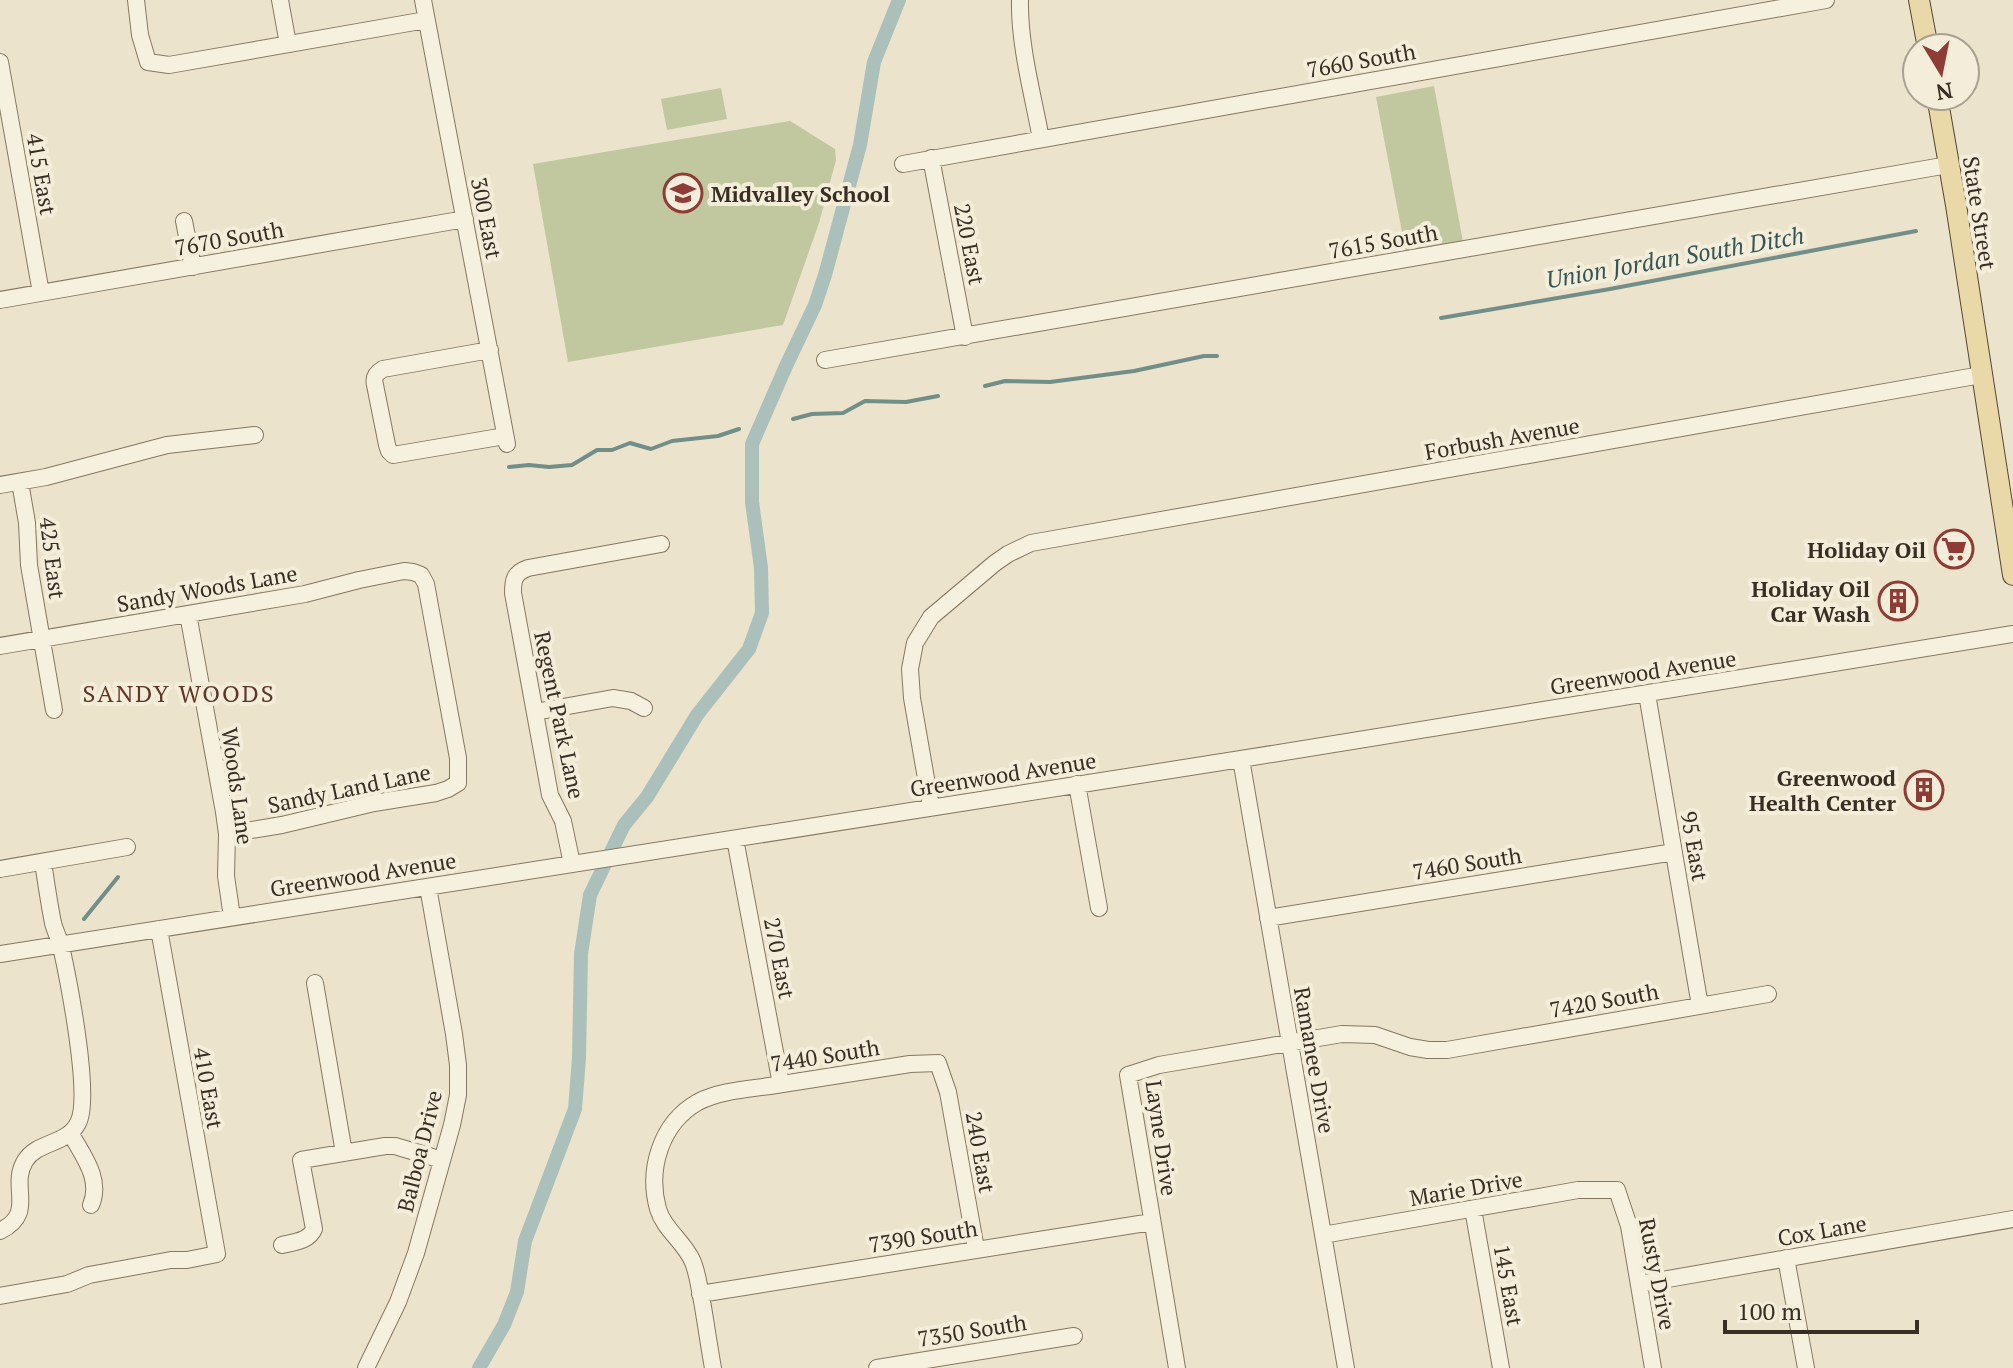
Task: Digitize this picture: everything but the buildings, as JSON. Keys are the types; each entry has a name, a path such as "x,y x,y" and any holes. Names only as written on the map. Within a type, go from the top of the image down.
{"main road":[{"path":"1919,0 1925,32"},
{"name":"State Street","path":"1940,112 2013,575"}],"street":[{"path":"136,0 140,35 148,62 169,65 426,20"},
{"path":"280,0 288,44"},
{"name":"300 East","path":"423,0 490,350 506,440 393,455 387,445 375,385 377,372 490,350"},
{"path":"1020,0 1023,41 1041,139"},
{"name":"7660 South","path":"903,164 1826,0"},
{"name":"415 East","path":"0,62 41,293"},
{"name":"220 East","path":"931,158 965,337"},
{"name":"7615 South","path":"825,360 1948,165"},
{"name":"7670 South","path":"0,300 465,219"},
{"path":"184,221 193,267"},
{"name":"Forbush Avenue","path":"931,807 912,698 910,669 915,643 931,617 995,563 1031,543 1981,375"},
{"path":"0,485 167,445 255,435"},
{"name":"425 East","path":"20,482 27,523 29,565 54,710"},
{"name":"Regent Park Lane","path":"578,863 550,795 513,583 517,573 528,568 661,544"},
{"name":"Sandy Woods Lane","path":"0,646 305,594 404,571 421,575"},
{"name":"Sandy Land Lane","path":"227,834 436,793 458,783 455,742 426,584 421,575"},
{"name":"Woods Lane","path":"188,614 227,834 226,876 232,917"},
{"name":"Greenwood Avenue","path":"0,954 2013,634"},
{"name":"95 East","path":"1647,694 1700,1006"},
{"path":"535,712 613,698 631,701 644,708"},
{"name":"Ramanee Drive","path":"1241,759 1346,1368"},
{"path":"1077,784 1099,908"},
{"name":"270 East","path":"735,839 781,1084"},
{"path":"0,869 127,847"},
{"name":"7460 South","path":"1268,918 1674,852"},
{"path":"0,1231 13,1222 20,1210 20,1175 25,1160 36,1150 71,1134 81,1116 83,1104 80,1055 43,862"},
{"name":"Balboa Drive","path":"366,1368 398,1302 416,1253 458,1095 458,1065 428,887"},
{"name":"410 East","path":"0,1296 67,1284 89,1275 217,1254 159,929"},
{"path":"315,983 344,1153"},
{"name":"7420 South","path":"1289,1043 1358,1033 1419,1049 1447,1050 1768,994"},
{"name":"Layne Drive","path":"1177,1368 1128,1075 1159,1065 1289,1043"},
{"name":"7440 South","path":"713,1368 697,1276 691,1259 659,1211 654,1188 659,1148 681,1116 699,1102 720,1095 910,1064 938,1063"},
{"name":"240 East","path":"938,1063 948,1092 976,1249"},
{"path":"71,1134 93,1177 95,1196 91,1205"},
{"path":"282,1245 305,1239 314,1229 301,1160 395,1146 442,1160"},
{"name":"Marie Drive","path":"1323,1235 1578,1190 1617,1190"},
{"name":"Rusty Drive","path":"1617,1190 1629,1226 1653,1368"},
{"name":"145 East","path":"1473,1209 1501,1368"},
{"name":"Cox Lane","path":"1639,1284 2013,1219"},
{"name":"7390 South","path":"700,1294 1152,1222"},
{"path":"1786,1258 1806,1368"},
{"name":"7350 South","path":"877,1368 1074,1336"}],"green space":[{"path":"1434,86 1463,242 1406,253 1376,97"},
{"path":"721,88 727,119 667,130 661,99"},
{"path":"790,121 835,149 836,160 819,223 783,325 568,362 533,164"}],"waterway":[{"path":"479,1368 504,1325 517,1292 525,1241 575,1109 581,954 590,895 624,825 647,797 697,715 749,649 762,613 761,568 752,502 752,444 815,305 825,275 860,145 874,62 899,0"},
{"name":"Union Jordan South Ditch","path":"1441,318 1916,231"},
{"name":"Union Jordan South Ditch","path":"985,386 1005,381 1050,382 1217,356"},
{"name":"Union Jordan South Ditch","path":"793,419 812,414 843,413 865,401 906,402 938,396"},
{"name":"Union Jordan South Ditch","path":"509,467 572,465 597,450 612,450 630,443 651,449 672,441 718,436 739,429"},
{"name":"Union Jordan South Ditch","path":"84,919 118,877"}],"place":[{"name":"Midvalley School","path":"683,193"},
{"name":"Holiday Oil","path":"1954,549"},
{"name":"Holiday Oil Car Wash","path":"1898,601"},
{"name":"Greenwood Health Center","path":"1924,790"}],"district":[{"name":"SANDY WOODS","path":"179,693"}]}
